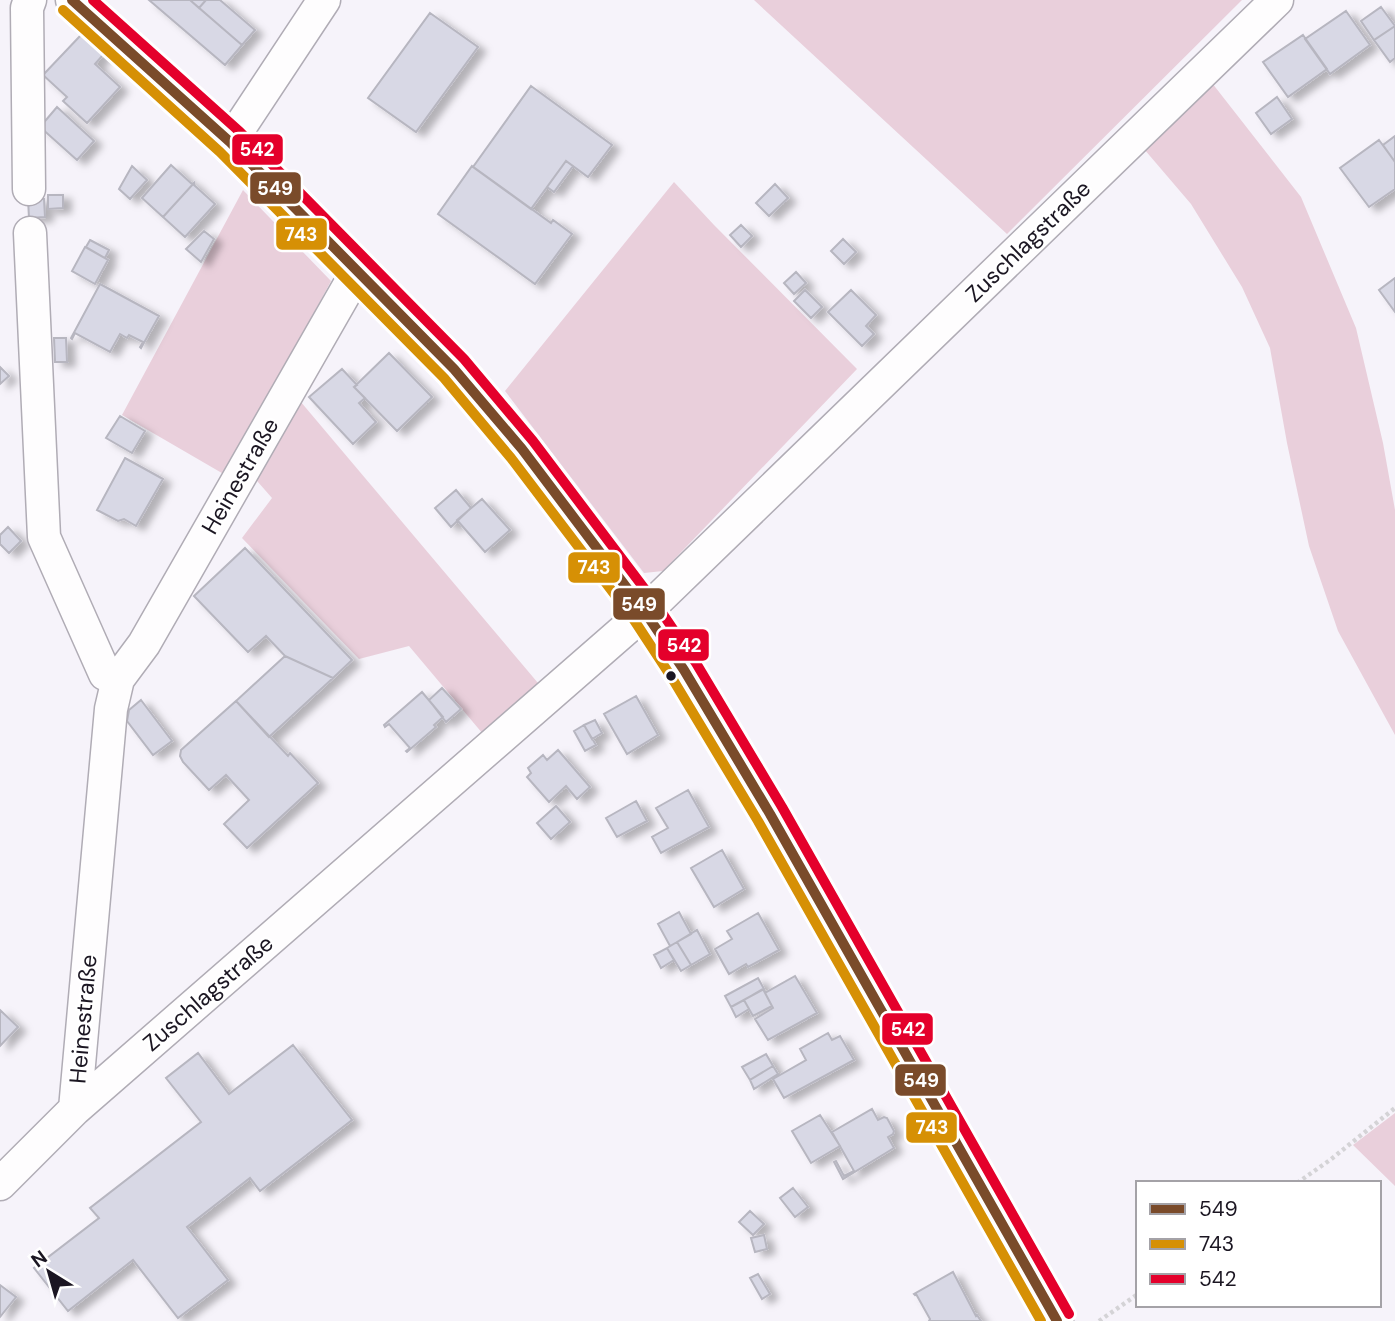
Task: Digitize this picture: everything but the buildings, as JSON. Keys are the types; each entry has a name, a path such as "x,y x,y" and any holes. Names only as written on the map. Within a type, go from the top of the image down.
{"street":[{"path":"29,189 27,8 30,0"},
{"path":"72,0 230,142 454,369 522,449 645,612 684,670 770,814 1057,1321"},
{"path":"230,142 324,0"},
{"name":"Zuschlagstraße","path":"0,1184 75,1109 645,612 1277,0"},
{"path":"30,233 44,537 105,674 118,679"},
{"name":"Heinestraße","path":"75,1109 111,709 118,679 144,644 358,270"}],"path":[{"path":"1300,1181 1395,1108"},
{"path":"1100,1321 1136,1295"}],"shaded area":[{"path":"754,0 1242,0 1007,234"},
{"path":"1212,83 1301,197 1356,328 1383,443 1395,510 1395,735 1338,631 1309,546 1270,348 1242,287 1191,204 1144,149"},
{"path":"674,182 857,369 663,571 644,573 505,391"},
{"path":"243,190 331,281 227,476 122,415"},
{"path":"295,395 538,683 483,734 409,646 359,659 242,538 272,498 250,473"},
{"path":"1395,1113 1395,1186 1353,1145"}],"transit line":[{"name":"549","path":"72,0 230,142 454,369 522,449 645,612 684,670 770,814 1057,1321"},
{"name":"542","path":"93,0 240,132 464,359 533,441 656,604 696,663 782,807 1069,1314"},
{"name":"743","path":"63,10 220,152 444,378 511,458 634,620 758,821 1041,1321"}]}
